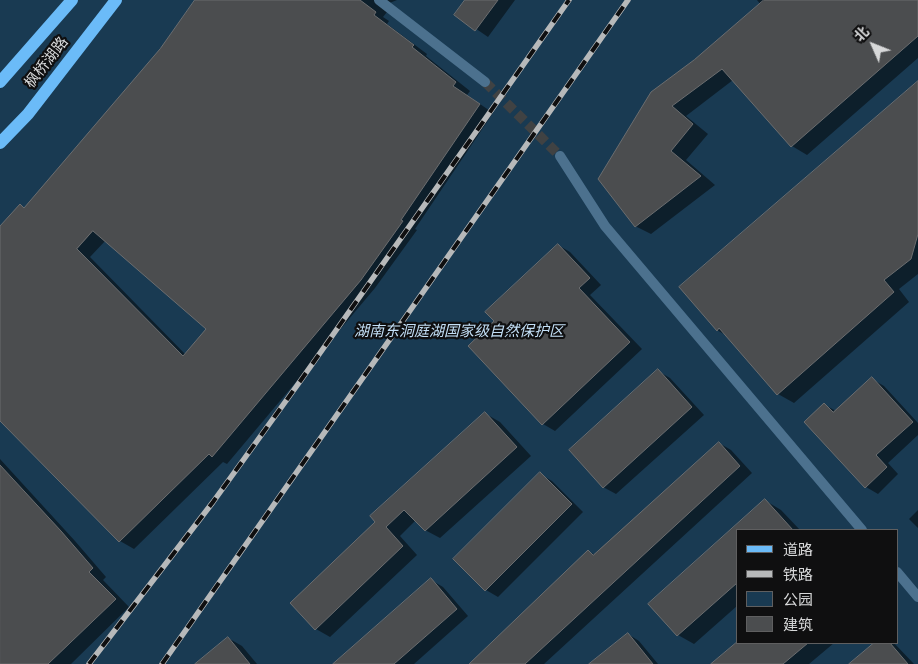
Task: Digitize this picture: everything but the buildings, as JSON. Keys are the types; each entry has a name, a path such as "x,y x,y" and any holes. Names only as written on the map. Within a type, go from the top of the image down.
{"main road":[{"name":"枫桥湖路","path":"0,82 72,0"},
{"name":"枫桥湖路","path":"0,143 28,114 116,0"}],"street":[{"path":"379,0 485,82"},
{"path":"560,156 605,226 861,529"},
{"path":"898,573 918,597"}],"green space":[{"name":"湖南东洞庭湖国家级自然保护区","path":"0,0 918,0 918,664 0,664"}],"tunnel":[{"path":"485,82 560,156"}],"railway":[{"path":"89,664 213,502 569,0"},
{"path":"162,664 628,0"}]}
